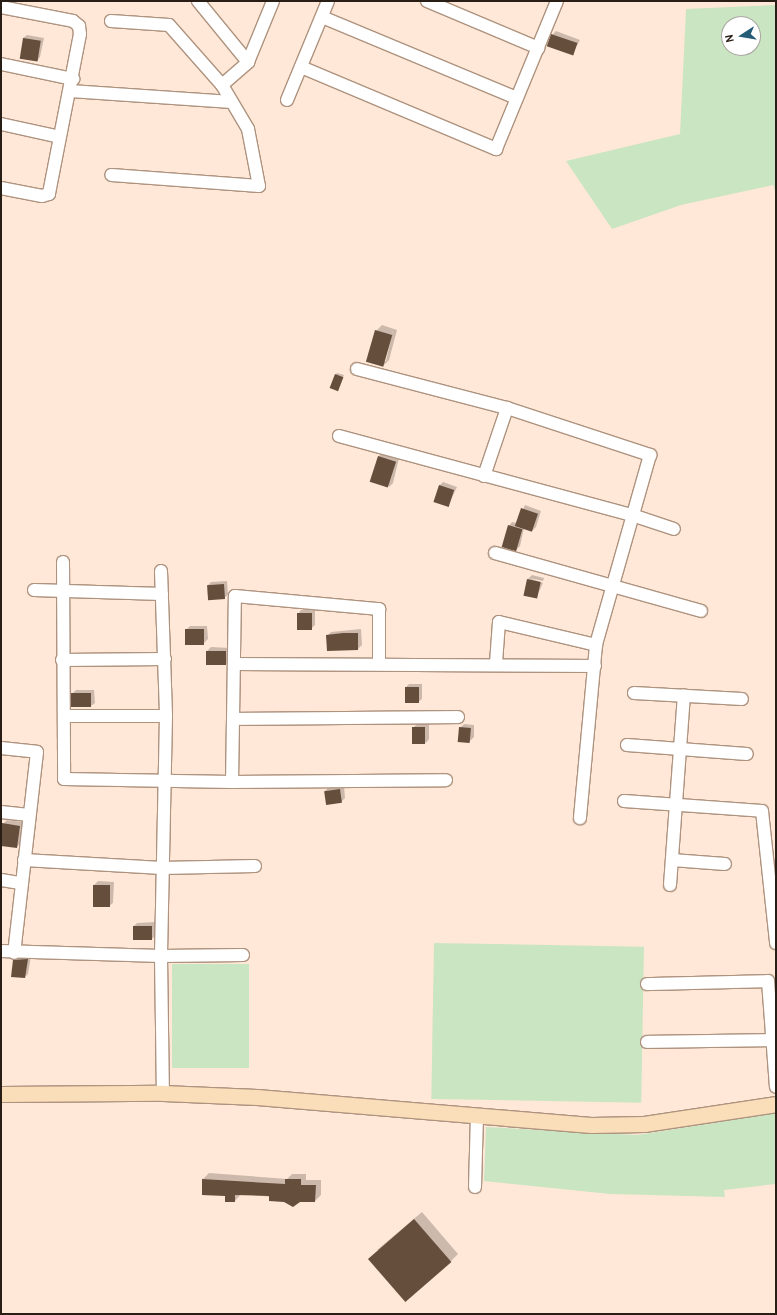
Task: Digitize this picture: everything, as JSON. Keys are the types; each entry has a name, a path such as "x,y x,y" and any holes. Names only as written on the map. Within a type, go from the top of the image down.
{"main road":[{"path":"1,1094 163,1093 257,1096 591,1125 644,1124 776,1104"}],"street":[{"path":"198,1 248,62"},
{"path":"222,85 248,62 273,1"},
{"path":"287,100 328,1"},
{"path":"427,1 538,48"},
{"path":"301,66 496,149 557,1"},
{"path":"1,7 73,21 79,26 80,34 73,79 49,194 42,196 1,188"},
{"path":"322,17 517,98"},
{"path":"111,21 169,25 222,85 248,129 259,186 111,175"},
{"path":"1,64 73,79"},
{"path":"70,91 232,102"},
{"path":"1,124 60,137"},
{"path":"357,369 507,408 650,455 596,645 580,818"},
{"path":"484,476 507,408"},
{"path":"339,436 632,515 674,529"},
{"path":"495,553 701,611"},
{"path":"63,562 62,660 64,779 232,782 446,780"},
{"path":"161,571 166,716 161,956 163,1093"},
{"path":"34,590 162,594"},
{"path":"232,782 235,596 379,609 379,663"},
{"path":"496,663 499,622 596,645"},
{"path":"62,660 165,659"},
{"path":"235,664 496,663 595,666"},
{"path":"634,693 742,699"},
{"path":"670,885 684,696"},
{"path":"64,716 166,716"},
{"path":"233,719 458,717"},
{"path":"627,746 747,754"},
{"path":"1,748 37,752 14,953"},
{"path":"624,801 762,811 776,942"},
{"path":"1,812 29,815"},
{"path":"24,860 162,868 255,866"},
{"path":"672,860 725,864"},
{"path":"1,880 21,883"},
{"path":"1,951 14,953 161,956 242,955"},
{"path":"647,984 768,981 776,1087"},
{"path":"647,1042 772,1040"},
{"path":"475,1187 477,1116"}],"green space":[{"path":"776,5 776,194 773,185 681,205 612,229 566,161 680,134 686,9"},
{"path":"434,943 644,947 641,1103 431,1099"},
{"path":"172,964 249,964 249,1068 172,1068"},
{"path":"776,1113 776,1184 724,1190 725,1197 610,1194 484,1181 486,1127 637,1135"}],"building":[{"path":"551,34 577,43 573,55 547,46"},
{"path":"23,38 41,41 37,62 20,59"},
{"path":"375,330 392,335 383,367 366,362"},
{"path":"335,374 343,377 338,391 330,388"},
{"path":"378,456 396,462 388,488 370,482"},
{"path":"439,485 454,490 449,507 433,502"},
{"path":"521,508 538,514 532,532 515,526"},
{"path":"508,525 522,529 516,551 502,547"},
{"path":"527,579 541,582 537,599 523,596"},
{"path":"224,584 225,599 208,600 207,585"},
{"path":"297,613 312,613 312,630 297,630"},
{"path":"185,629 204,629 204,645 185,645"},
{"path":"358,633 358,650 327,651 326,635"},
{"path":"206,651 226,651 226,665 206,665"},
{"path":"405,687 419,687 419,703 405,703"},
{"path":"71,693 91,693 91,707 71,707"},
{"path":"412,727 425,727 425,744 412,744"},
{"path":"459,727 471,728 470,743 458,742"},
{"path":"340,789 342,803 326,805 324,791"},
{"path":"2,823 20,826 17,848 1,846"},
{"path":"93,885 110,885 110,907 93,907"},
{"path":"133,926 152,926 152,940 133,940"},
{"path":"28,959 25,978 11,977 13,960"},
{"path":"202,1179 285,1184 285,1179 301,1179 301,1185 316,1185 315,1202 300,1202 293,1207 284,1202 269,1201 269,1196 235,1195 235,1202 225,1202 225,1196 202,1195"},
{"path":"414,1219 451,1262 405,1302 368,1259"}]}
